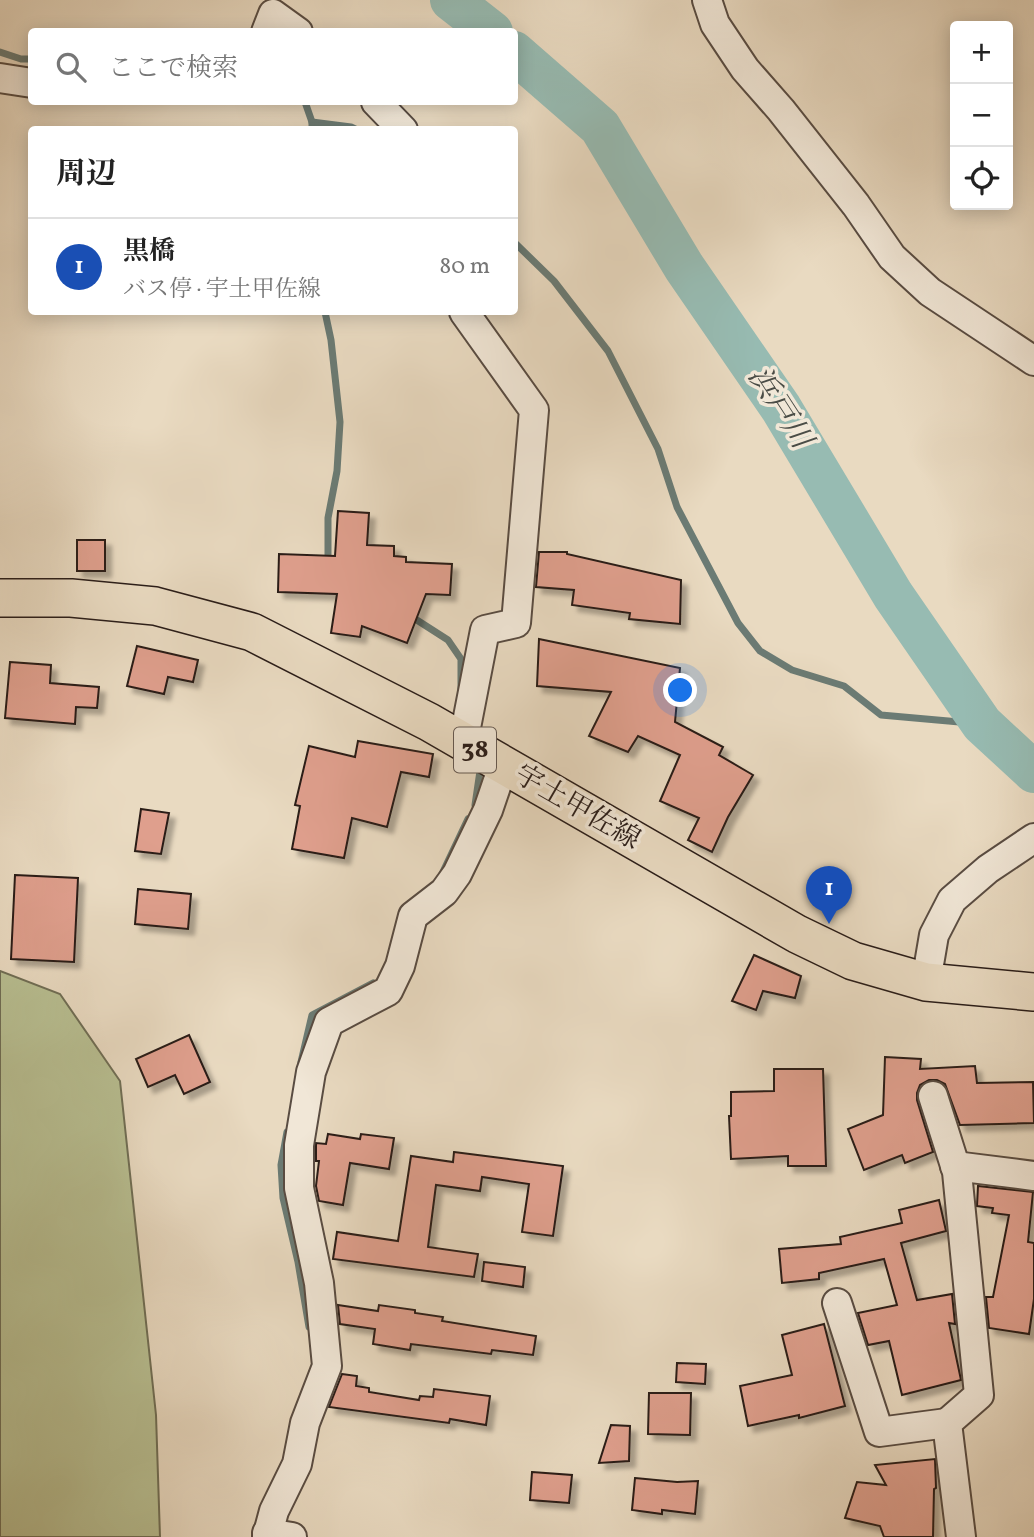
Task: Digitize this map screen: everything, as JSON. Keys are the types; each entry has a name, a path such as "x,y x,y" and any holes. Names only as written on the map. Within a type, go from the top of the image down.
{"main road":[{"name":"宇土甲佐線","path":"0,598 71,598 155,606 252,632 429,722 797,934 853,961 926,982 1034,992"}],"street":[{"path":"707,0 715,24 745,69 815,152 892,257 930,292 1034,361"},
{"path":"268,28 273,14 292,28"},
{"path":"0,78 28,82"},
{"path":"379,105 399,126"},
{"path":"463,743 485,630 516,623 534,410 466,315"},
{"path":"275,1536 274,1511 298,1464 305,1423 327,1366 319,1283 299,1188 299,1146 311,1072 329,1021 388,991 400,966 413,916 444,892 457,874 488,810 503,766"},
{"path":"926,982 934,936 952,900 988,869 1034,838"},
{"path":"837,1303 879,1432 947,1423 979,1395 955,1166 933,1096"},
{"path":"955,1166 1034,1176"},
{"path":"947,1423 961,1537"}],"green space":[{"path":"0,971 60,994 120,1081 156,1415 160,1537 0,1537"}],"building":[{"path":"338,511 369,513 367,545 394,546 394,556 406,557 406,562 452,564 450,595 426,594 407,643 362,626 360,637 331,633 337,594 278,592 279,554 335,556"},
{"path":"77,540 105,540 105,571 77,571"},
{"path":"539,552 567,552 681,580 680,624 629,619 630,613 572,605 574,590 536,587"},
{"path":"539,639 680,668 675,722 723,747 719,755 753,775 728,817 712,852 688,840 699,818 660,801 680,755 638,736 628,752 589,736 611,692 537,686"},
{"path":"137,646 198,660 193,682 168,677 164,694 127,686"},
{"path":"10,662 51,665 50,683 99,687 97,708 76,707 75,724 5,718"},
{"path":"358,741 433,754 429,777 401,772 387,827 352,818 344,858 292,849 300,806 295,805 309,746 355,757"},
{"path":"141,809 169,813 161,854 135,851"},
{"path":"15,875 78,878 74,962 11,959"},
{"path":"138,889 191,894 188,929 135,924"},
{"path":"754,955 801,976 795,998 763,991 756,1010 732,1001"},
{"path":"189,1035 210,1082 184,1094 175,1075 148,1087 136,1059"},
{"path":"885,1057 921,1059 920,1069 975,1066 977,1083 1033,1082 1034,1123 960,1125 945,1084 929,1080 920,1085 917,1100 933,1152 905,1163 902,1155 864,1170 848,1129 883,1115"},
{"path":"774,1069 823,1069 826,1166 788,1166 788,1156 731,1159 731,1092 774,1091"},
{"path":"328,1134 360,1139 361,1134 394,1138 389,1169 350,1163 343,1205 319,1201 316,1186 319,1161 316,1161 316,1143 326,1144"},
{"path":"454,1152 563,1166 553,1236 522,1232 529,1184 482,1177 480,1191 436,1185 428,1247 478,1254 474,1277 333,1259 337,1232 398,1241 411,1156 453,1162"},
{"path":"978,1186 1033,1192 1028,1242 1034,1243 1034,1299 1029,1334 989,1328 986,1297 993,1297 1009,1215 992,1213 993,1208 977,1206"},
{"path":"939,1200 946,1231 901,1243 917,1300 952,1294 955,1324 949,1323 961,1380 902,1395 889,1341 868,1345 858,1313 897,1305 884,1259 819,1273 819,1279 782,1283 779,1249 841,1244 840,1237 902,1223 899,1210"},
{"path":"484,1262 525,1267 523,1287 482,1281"},
{"path":"338,1305 378,1311 379,1305 415,1310 415,1313 443,1317 442,1321 536,1336 533,1355 492,1350 491,1354 411,1344 410,1350 373,1344 375,1329 340,1324"},
{"path":"824,1324 845,1406 799,1418 799,1415 748,1426 740,1386 792,1375 782,1335"},
{"path":"677,1363 706,1364 705,1384 676,1382"},
{"path":"342,1374 357,1376 356,1386 369,1388 369,1392 419,1400 420,1396 433,1397 434,1389 490,1396 486,1425 450,1419 449,1423 329,1407"},
{"path":"649,1393 691,1393 690,1435 648,1434"},
{"path":"611,1425 630,1426 629,1461 599,1463"},
{"path":"935,1459 933,1537 884,1537 880,1526 845,1518 857,1482 886,1485 875,1465"},
{"path":"532,1472 572,1475 569,1503 530,1500"},
{"path":"635,1478 698,1481 695,1514 632,1510"}],"waterway":[{"name":"浜戸川","path":"451,0 487,28"},
{"path":"0,52 28,59"},
{"name":"浜戸川","path":"518,55 600,127 684,267 781,408 893,595 982,724 1034,772"},
{"path":"306,105 312,126"},
{"path":"312,122 343,126"},
{"path":"518,246 554,281 608,351 658,449 677,507 738,623 760,651 792,670 844,686 881,715 982,724"},
{"path":"326,315 340,422 337,471 328,518 328,563"},
{"path":"409,615 448,640 461,659 461,689"},
{"path":"475,805 480,771 478,765"},
{"path":"442,874 468,819"},
{"path":"301,1062 312,1015 373,983"},
{"path":"287,1132 281,1165 283,1198 309,1327"}],"place":[{"name":"黒橋","path":"829,924"}]}
